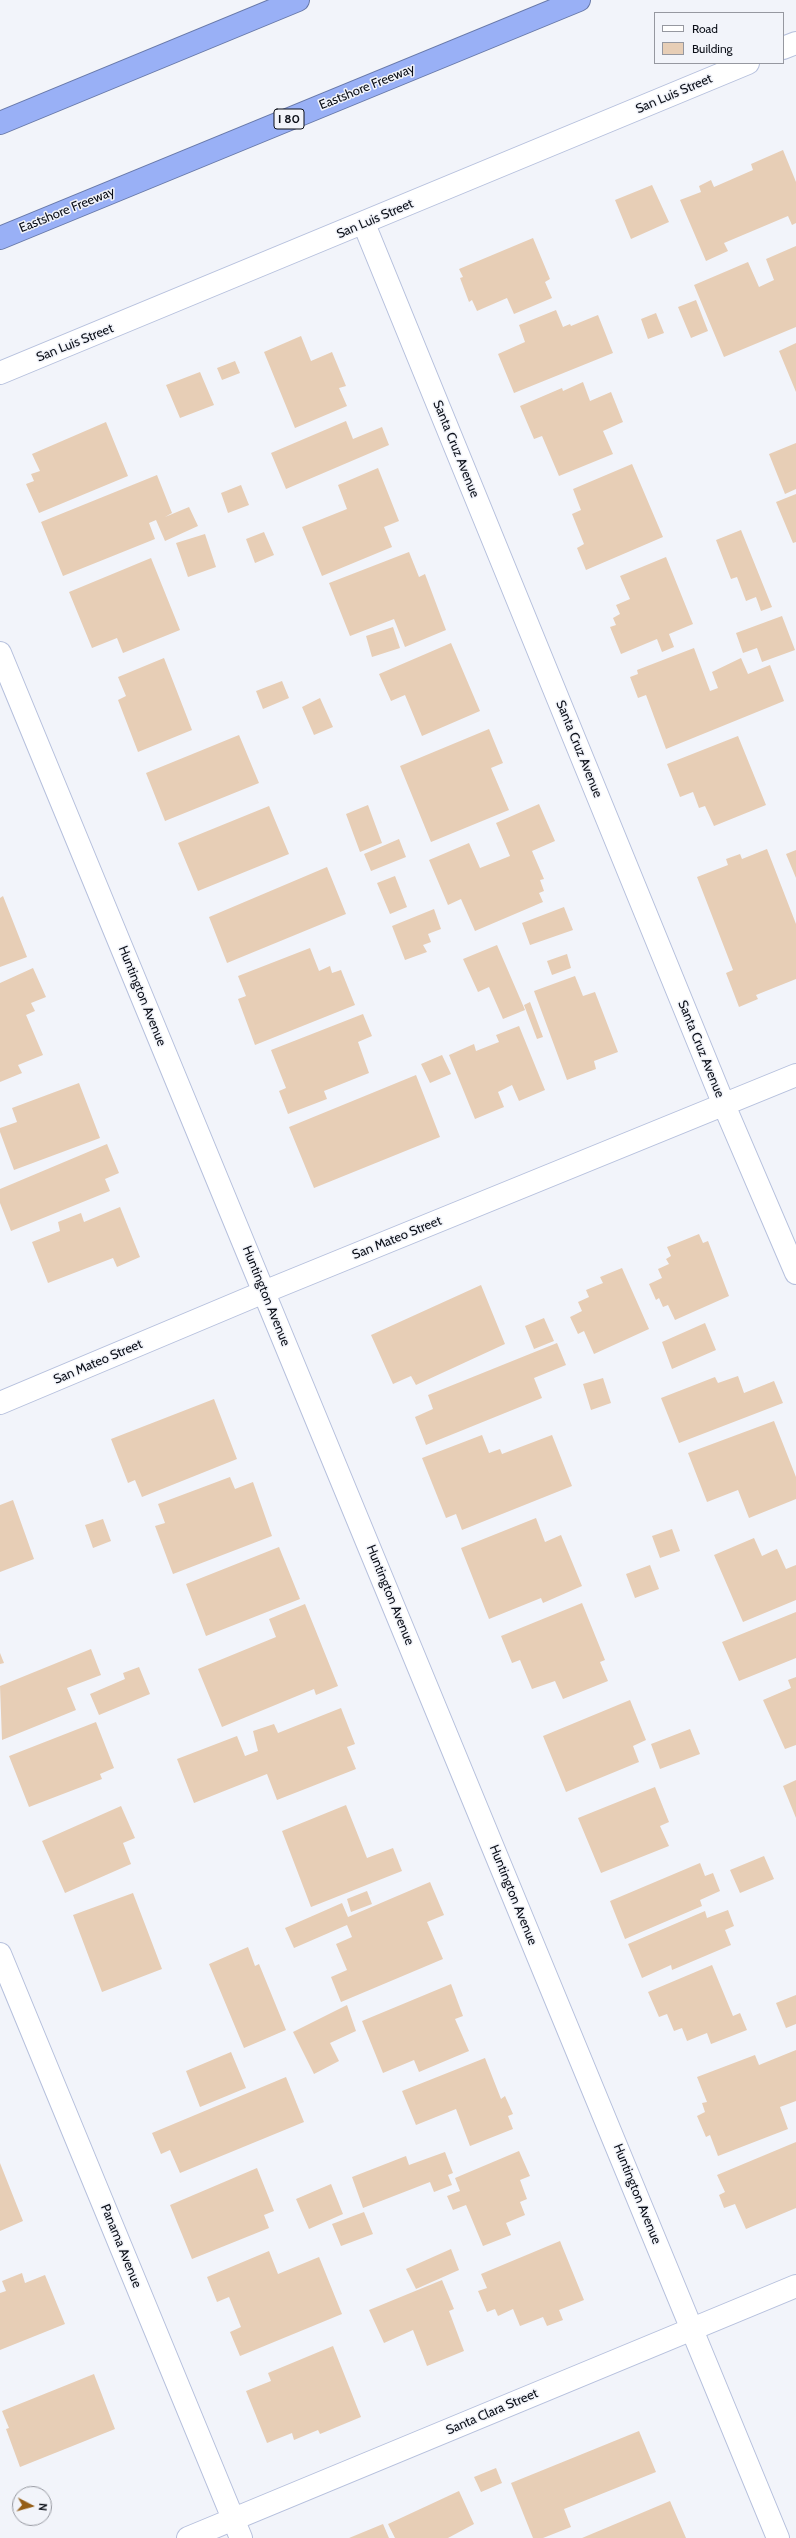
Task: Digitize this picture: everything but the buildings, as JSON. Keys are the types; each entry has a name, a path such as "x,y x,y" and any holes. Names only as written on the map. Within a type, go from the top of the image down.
{"highway":[{"path":"0,123 298,0"},
{"name":"Eastshore Freeway","path":"0,238 579,0"}],"street":[{"path":"784,48 796,43"},
{"name":"San Luis Street","path":"0,374 364,224 746,64"},
{"name":"Santa Cruz Avenue","path":"364,224 724,1106 796,1273"},
{"name":"Huntington Avenue","path":"0,653 693,2328 778,2538"},
{"name":"San Mateo Street","path":"0,1403 264,1292 796,1076"},
{"name":"Panama Avenue","path":"0,1954 237,2529"},
{"name":"Santa Clara Street","path":"188,2538 237,2529 693,2328 796,2286"}]}
